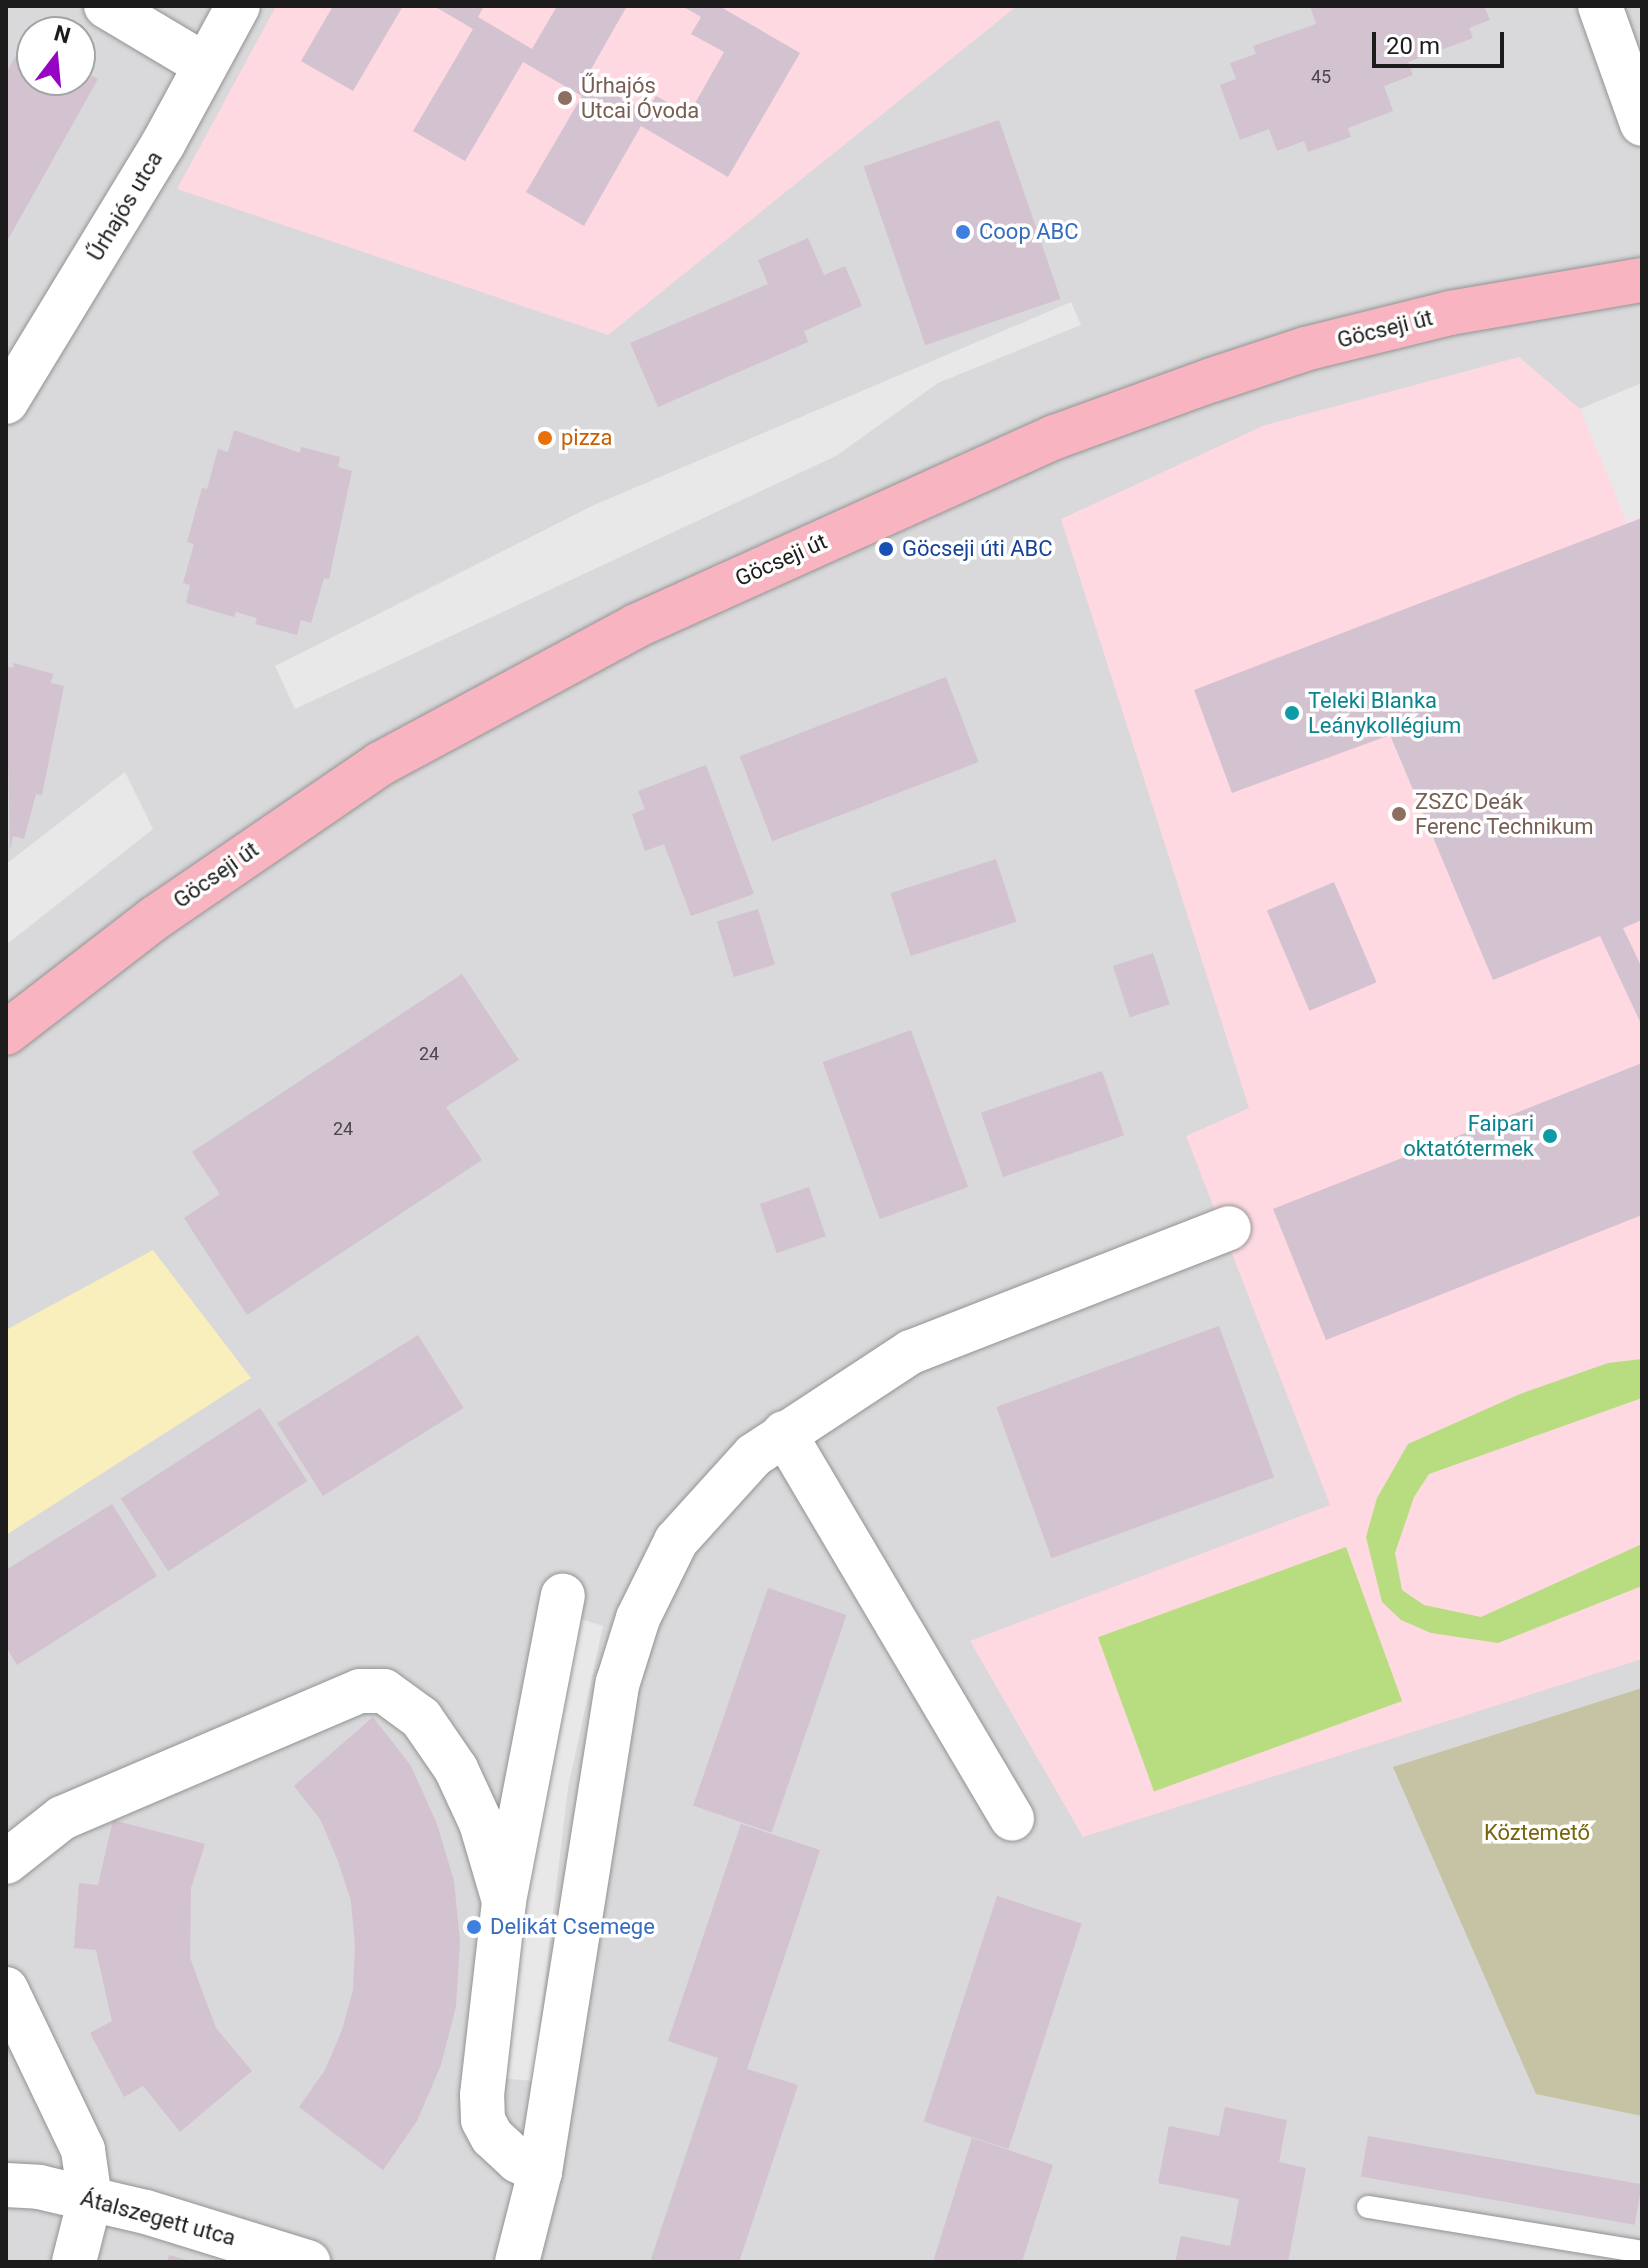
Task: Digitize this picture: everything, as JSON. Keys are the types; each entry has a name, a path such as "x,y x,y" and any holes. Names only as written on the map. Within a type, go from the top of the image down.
{"main road":[{"name":"Göcseji út","path":"6,1033 155,918 380,764 528,680 650,620 1055,437 1212,380 1305,349 1450,313 1642,280"}],"street":[{"path":"107,6 205,65"},
{"name":"Űrhajós utca","path":"6,402 238,6"},
{"path":"1600,6 1642,124"},
{"path":"517,2262 540,2172 605,1750 638,1618 653,1583 694,1517 754,1455 911,1352 1229,1228"},
{"path":"784,1433 1012,1819"},
{"path":"540,2172 518,2161 492,2137 483,2120 504,1901 563,1596"},
{"path":"6,1862 62,1818 360,1691 384,1691 421,1718 456,1769 481,1823 504,1901"},
{"path":"6,1989 74,2120 90,2199 74,2262"},
{"name":"Átalszegett utca","path":"6,2185 90,2199 308,2262"}],"lane":[{"path":"1368,2207 1642,2252"}],"shaded area":[{"path":"6,6 1642,6 1642,2262 6,2262"},
{"name":"Űrhajós Utcai Óvoda","path":"276,6 1017,6 608,335 177,189"},
{"path":"1071,302 1081,325 938,383 836,456 295,709 275,666 594,505"},
{"name":"ZSZC Deák Ferenc Technikum","path":"1519,357 1580,409 1642,383 1642,1659 1083,1837 970,1641 1330,1505 1186,1136 1249,1108 1061,519 1265,425"},
{"path":"1642,383 1642,516 1627,523 1580,409"},
{"path":"125,772 153,829 6,945 6,864"},
{"path":"153,1250 251,1378 6,1535 6,1330"},
{"path":"575,1617 603,1626 568,1788 533,2081 498,2078 522,1877"}],"green space":[{"path":"1642,1359 1642,1398 1429,1474 1414,1497 1395,1553 1402,1590 1424,1605 1481,1617 1642,1544 1642,1586 1498,1643 1431,1633 1401,1620 1382,1602 1366,1537 1377,1498 1408,1444 1520,1394 1608,1363"},
{"path":"1346,1547 1402,1701 1154,1791 1098,1637"},
{"name":"Köztemető","path":"1642,1688 1642,2116 1536,2094 1393,1767"}],"building":[{"path":"333,6 403,6 353,91 301,61"},
{"path":"434,6 484,6 478,17 532,49 557,6 627,6 586,78 646,112 656,96 689,114 724,52 691,34 701,17 682,6 719,6 800,53 728,177 641,126 584,226 526,192 582,96 523,62 465,161 413,131 473,29"},
{"path":"1310,6 1484,6 1490,20 1469,28 1473,38 1408,62 1413,75 1384,86 1393,111 1348,128 1351,137 1308,152 1304,141 1277,151 1269,129 1240,140 1220,85 1236,79 1230,63 1256,54 1253,46 1316,24"},
{"path":"16,56 16,96 88,96 6,243 6,73"},
{"name":"Coop ABC","path":"999,120 1061,299 925,345 864,167"},
{"path":"808,238 824,275 845,266 862,306 804,331 808,342 658,407 630,343 768,284 758,260"},
{"path":"234,430 300,453 301,447 340,457 338,467 352,471 329,579 324,578 311,623 301,620 297,635 255,624 257,618 236,612 234,617 186,603 190,585 183,583 194,544 187,542 202,488 207,489 218,449 228,452"},
{"path":"1642,518 1642,920 1623,928 1642,968 1642,1026 1600,936 1493,980 1390,735 1232,793 1194,690"},
{"path":"14,663 53,674 51,683 64,686 42,795 36,794 24,839 13,836 10,851 6,666 13,668"},
{"path":"946,677 979,762 772,841 740,756"},
{"path":"706,765 754,894 691,916 664,844 645,851 632,814 645,809 638,791"},
{"path":"996,859 1016,922 911,956 890,893"},
{"path":"1334,882 1377,982 1309,1011 1267,911"},
{"path":"758,909 775,964 734,977 717,922"},
{"path":"1153,953 1170,1004 1130,1017 1113,966"},
{"path":"462,974 519,1060 446,1107 482,1160 247,1315 184,1218 220,1194 192,1152"},
{"path":"911,1030 968,1187 880,1219 823,1062"},
{"name":"Faipari oktatótermek","path":"1642,1063 1642,1215 1326,1340 1273,1209"},
{"path":"1102,1071 1124,1135 1003,1177 981,1113"},
{"path":"809,1187 826,1236 777,1253 760,1204"},
{"path":"1219,1326 1274,1477 1051,1558 996,1407"},
{"path":"418,1335 464,1408 323,1496 277,1423"},
{"path":"260,1408 307,1481 168,1571 121,1498"},
{"path":"112,1504 157,1576 17,1665 6,1647 6,1570"},
{"path":"768,1588 846,1615 772,1832 693,1805"},
{"path":"373,1717 411,1766 437,1824 454,1881 460,1942 456,2006 441,2065 417,2121 383,2170 299,2107 325,2070 342,2030 353,1990 355,1946 351,1901 338,1861 320,1819 294,1786"},
{"path":"113,1820 205,1844 191,1888 190,1958 216,2028 252,2071 180,2132 143,2086 124,2097 90,2033 112,2021 96,1950 74,1948 79,1883 98,1885"},
{"path":"741,1824 820,1850 747,2069 798,2085 739,2262 650,2262 718,2058 668,2041"},
{"path":"997,1896 1082,1924 1008,2149 924,2121"},
{"path":"1225,2107 1287,2120 1279,2162 1306,2168 1288,2262 1175,2262 1181,2236 1230,2246 1239,2199 1158,2183 1169,2126 1219,2136"},
{"path":"1368,2136 1642,2184 1635,2225 1361,2176"},
{"path":"972,2138 1053,2165 1022,2262 933,2262"},
{"path":"169,2255 191,2261 191,2262 167,2262"}],"place":[{"name":"Űrhajós Utcai Óvoda","path":"565,98"},
{"name":"Coop ABC","path":"963,232"},
{"name":"pizza","path":"545,438"},
{"name":"Göcseji úti ABC","path":"886,549"},
{"name":"Teleki Blanka Leánykollégium","path":"1292,713"},
{"name":"ZSZC Deák Ferenc Technikum","path":"1399,814"},
{"name":"Faipari oktatótermek","path":"1550,1136"},
{"name":"Delikát Csemege","path":"474,1927"}]}
